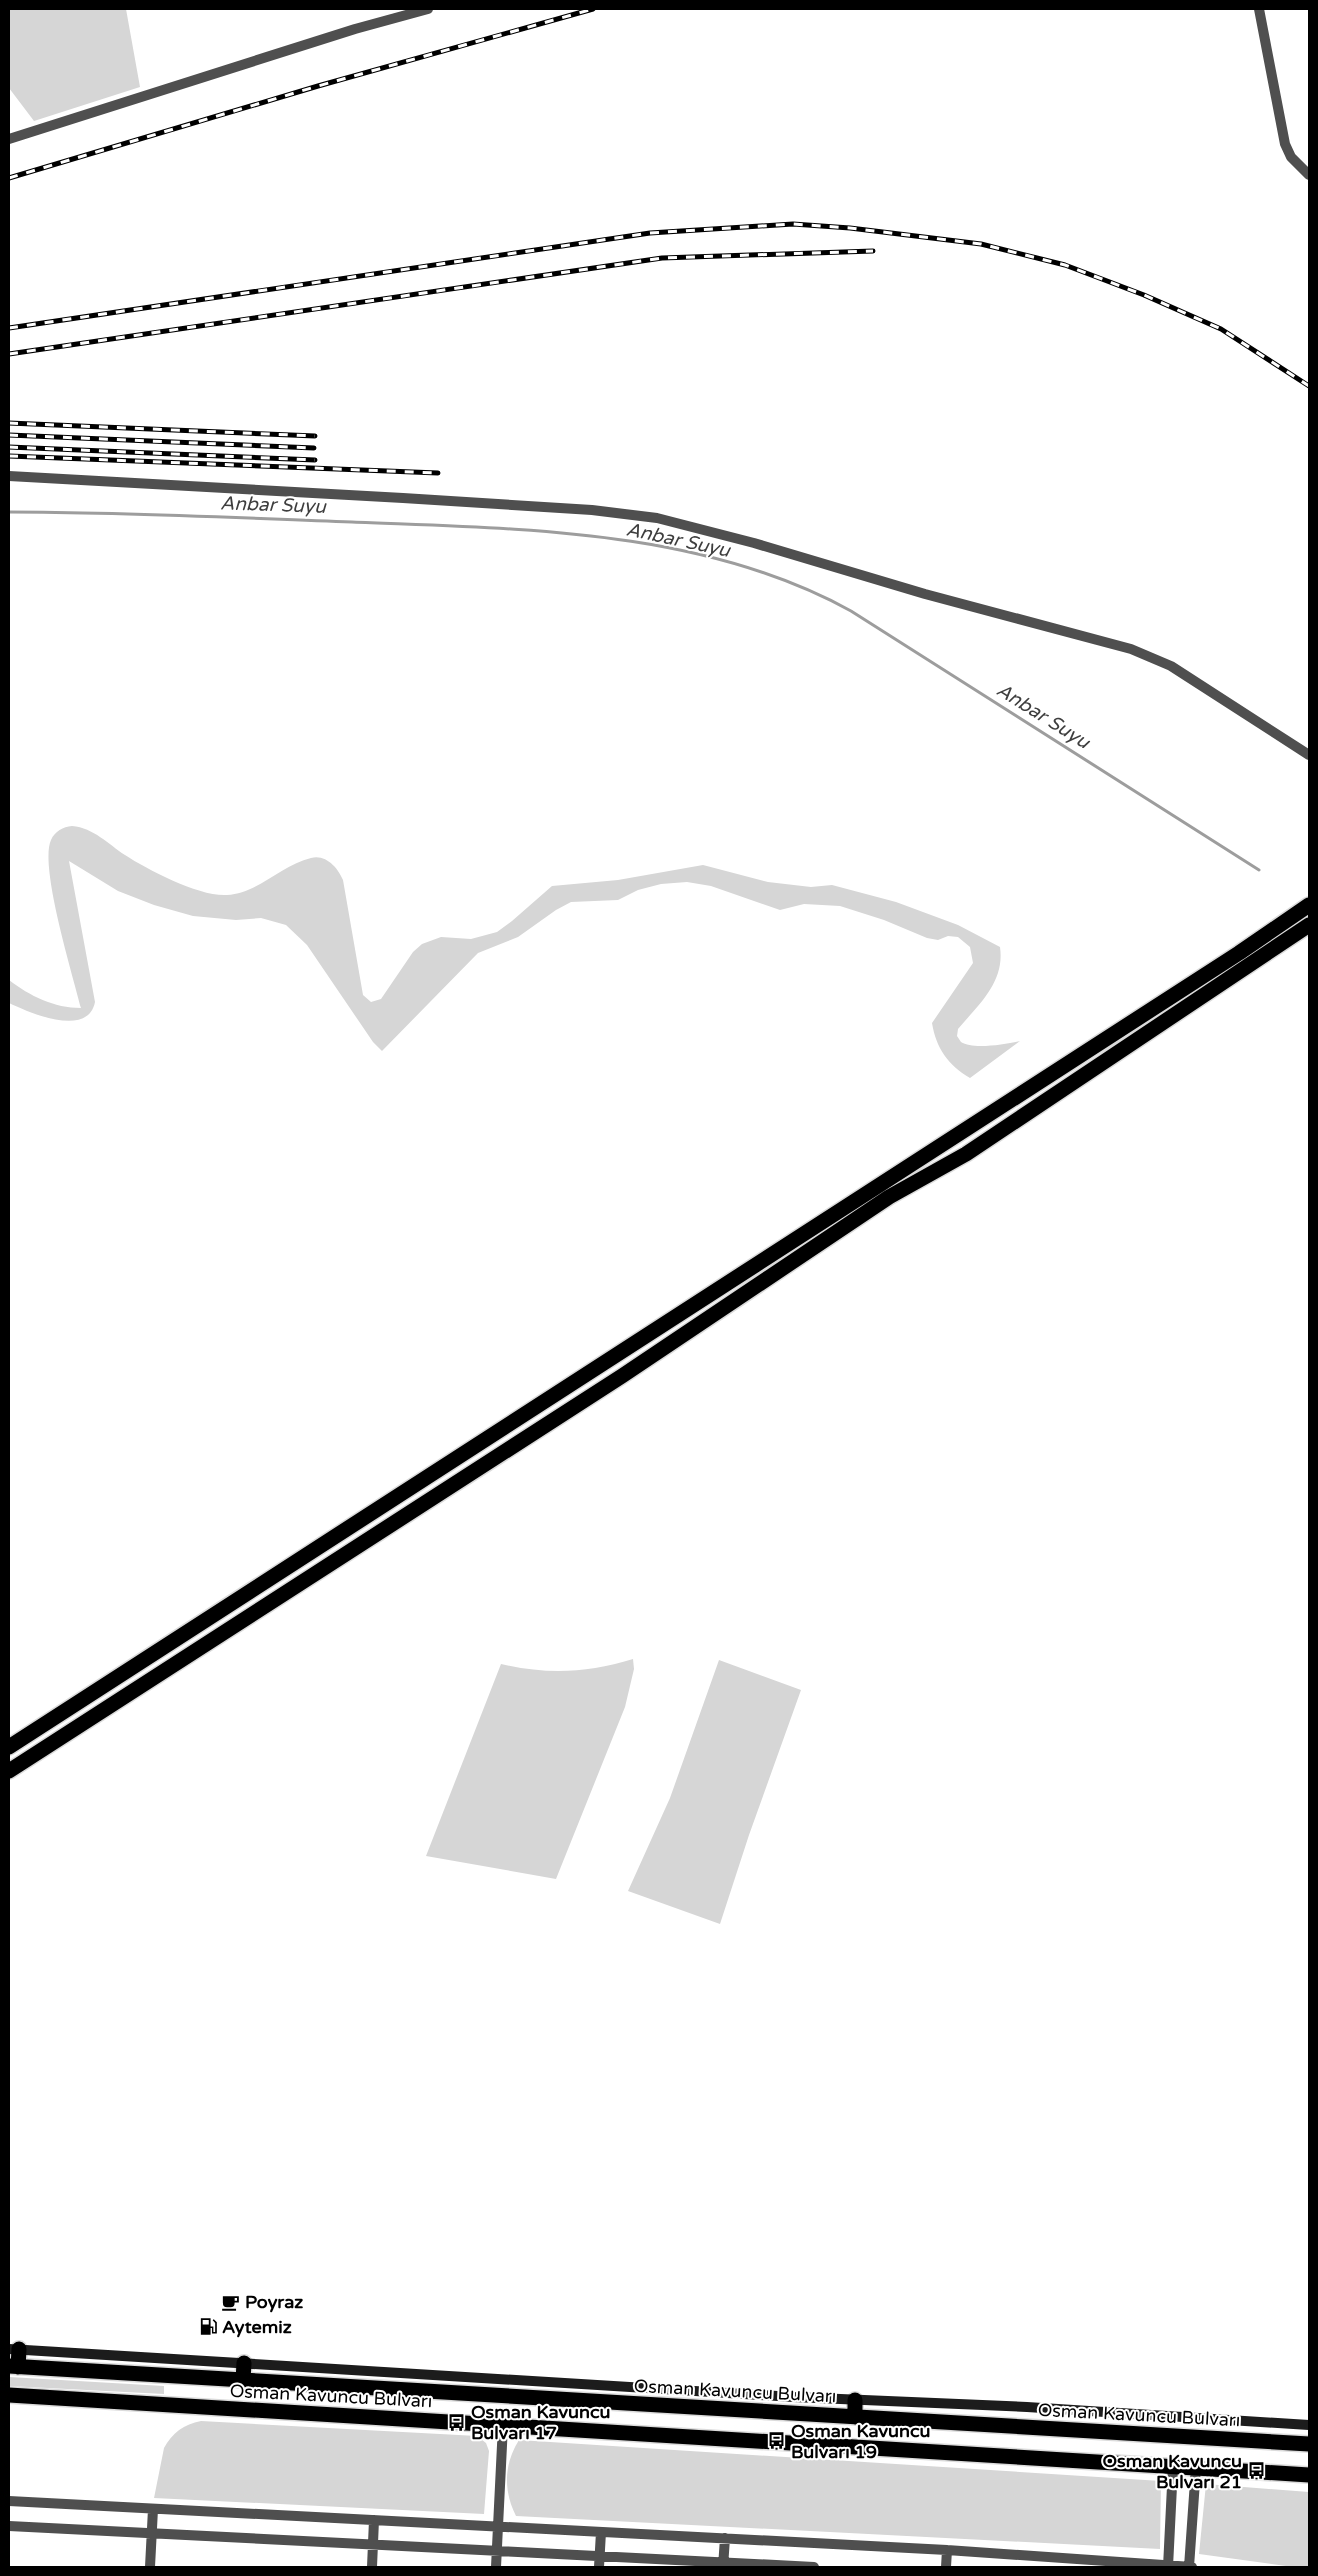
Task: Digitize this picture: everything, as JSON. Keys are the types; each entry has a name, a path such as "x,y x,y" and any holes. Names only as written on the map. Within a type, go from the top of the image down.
{"highway":[{"path":"9,1746 1231,958 1309,905"},
{"path":"9,1771 622,1376 889,1197 966,1154 1306,927"},
{"path":"13,2366 14,2349"},
{"path":"243,2380 244,2363"},
{"name":"Osman Kavuncu Bulvarı","path":"13,2366 1309,2444"},
{"name":"Osman Kavuncu Bulvarı","path":"9,2395 1309,2475"},
{"path":"854,2416 855,2400"}],"street":[{"path":"9,139 355,29 428,9"},
{"path":"1259,9 1285,144 1292,157 1309,175"},
{"path":"9,476 413,498 592,510 657,518 754,543 925,594 1131,649 1171,666 1309,755"},
{"path":"14,2349 855,2400 1035,2407 1309,2425"},
{"path":"496,2567 503,2425"},
{"path":"1168,2566 1173,2466"},
{"path":"9,2502 947,2550 1190,2567 1196,2467"},
{"path":"150,2567 153,2509"},
{"path":"372,2567 374,2520"},
{"path":"9,2526 600,2556 724,2565 814,2567"},
{"path":"599,2567 601,2532"},
{"path":"724,2565 725,2538"},
{"path":"946,2567 947,2550"}],"shaded area":[{"path":"9,9 126,9 140,87 34,121 9,88"},
{"path":"72,826 94,833 125,855 160,875 203,892 216,894 227,895 249,889 290,866 311,858 316,857 326,860 335,867 343,880 363,995 371,1002 381,999 413,952 422,944 441,937 471,939 497,932 552,886 618,880 703,865 768,882 811,887 832,885 896,902 958,925 1000,947 999,971 994,982 989,992 958,1029 957,1036 961,1042 973,1046 990,1046 1020,1041 970,1078 955,1067 944,1055 932,1023 973,963 970,947 958,937 948,936 938,940 927,938 884,920 840,906 804,904 780,910 711,886 687,882 661,884 638,890 618,900 571,902 556,910 518,937 478,953 382,1051 373,1042 307,945 286,925 261,918 236,920 193,916 154,905 118,891 69,861 95,1002 90,1013 82,1019 70,1021 57,1020 44,1017 9,1003 9,980 43,1000 61,1006 81,1008 49,873 51,840 62,828"},
{"path":"633,1659 634,1669 625,1707 556,1879 426,1856 501,1664 535,1670 567,1671 584,1670"},
{"path":"719,1660 801,1690 749,1835 720,1924 628,1891 670,1798"},
{"path":"9,2377 164,2386 164,2394 9,2386"},
{"path":"201,2421 477,2436 486,2443 489,2451 484,2514 154,2498 164,2448 167,2443 184,2427"},
{"path":"519,2440 1161,2481 1160,2549 516,2516 509,2497 507,2477 510,2458"},
{"path":"1206,2484 1309,2492 1309,2567 1293,2567 1199,2554"}],"waterway":[{"name":"Anbar Suyu","path":"9,512 181,516 544,531 608,538 671,548 733,563 793,584 851,611 1259,870"}],"railway":[{"path":"9,178 318,86 593,9"},
{"path":"9,328 650,233 793,224 850,228 981,244 1065,265 1144,295 1221,329 1309,386"},
{"path":"9,354 662,258 873,251"},
{"path":"9,423 315,436"},
{"path":"9,435 314,448"},
{"path":"9,447 315,460"},
{"path":"9,456 438,473"}],"place":[{"name":"Poyraz","path":"231,2302"},
{"name":"Aytemiz","path":"208,2327"},
{"name":"Osman Kavuncu Bulvarı 17","path":"457,2422"},
{"name":"Osman Kavuncu Bulvarı 19","path":"777,2441"},
{"name":"Osman Kavuncu Bulvarı 21","path":"1256,2471"}]}
